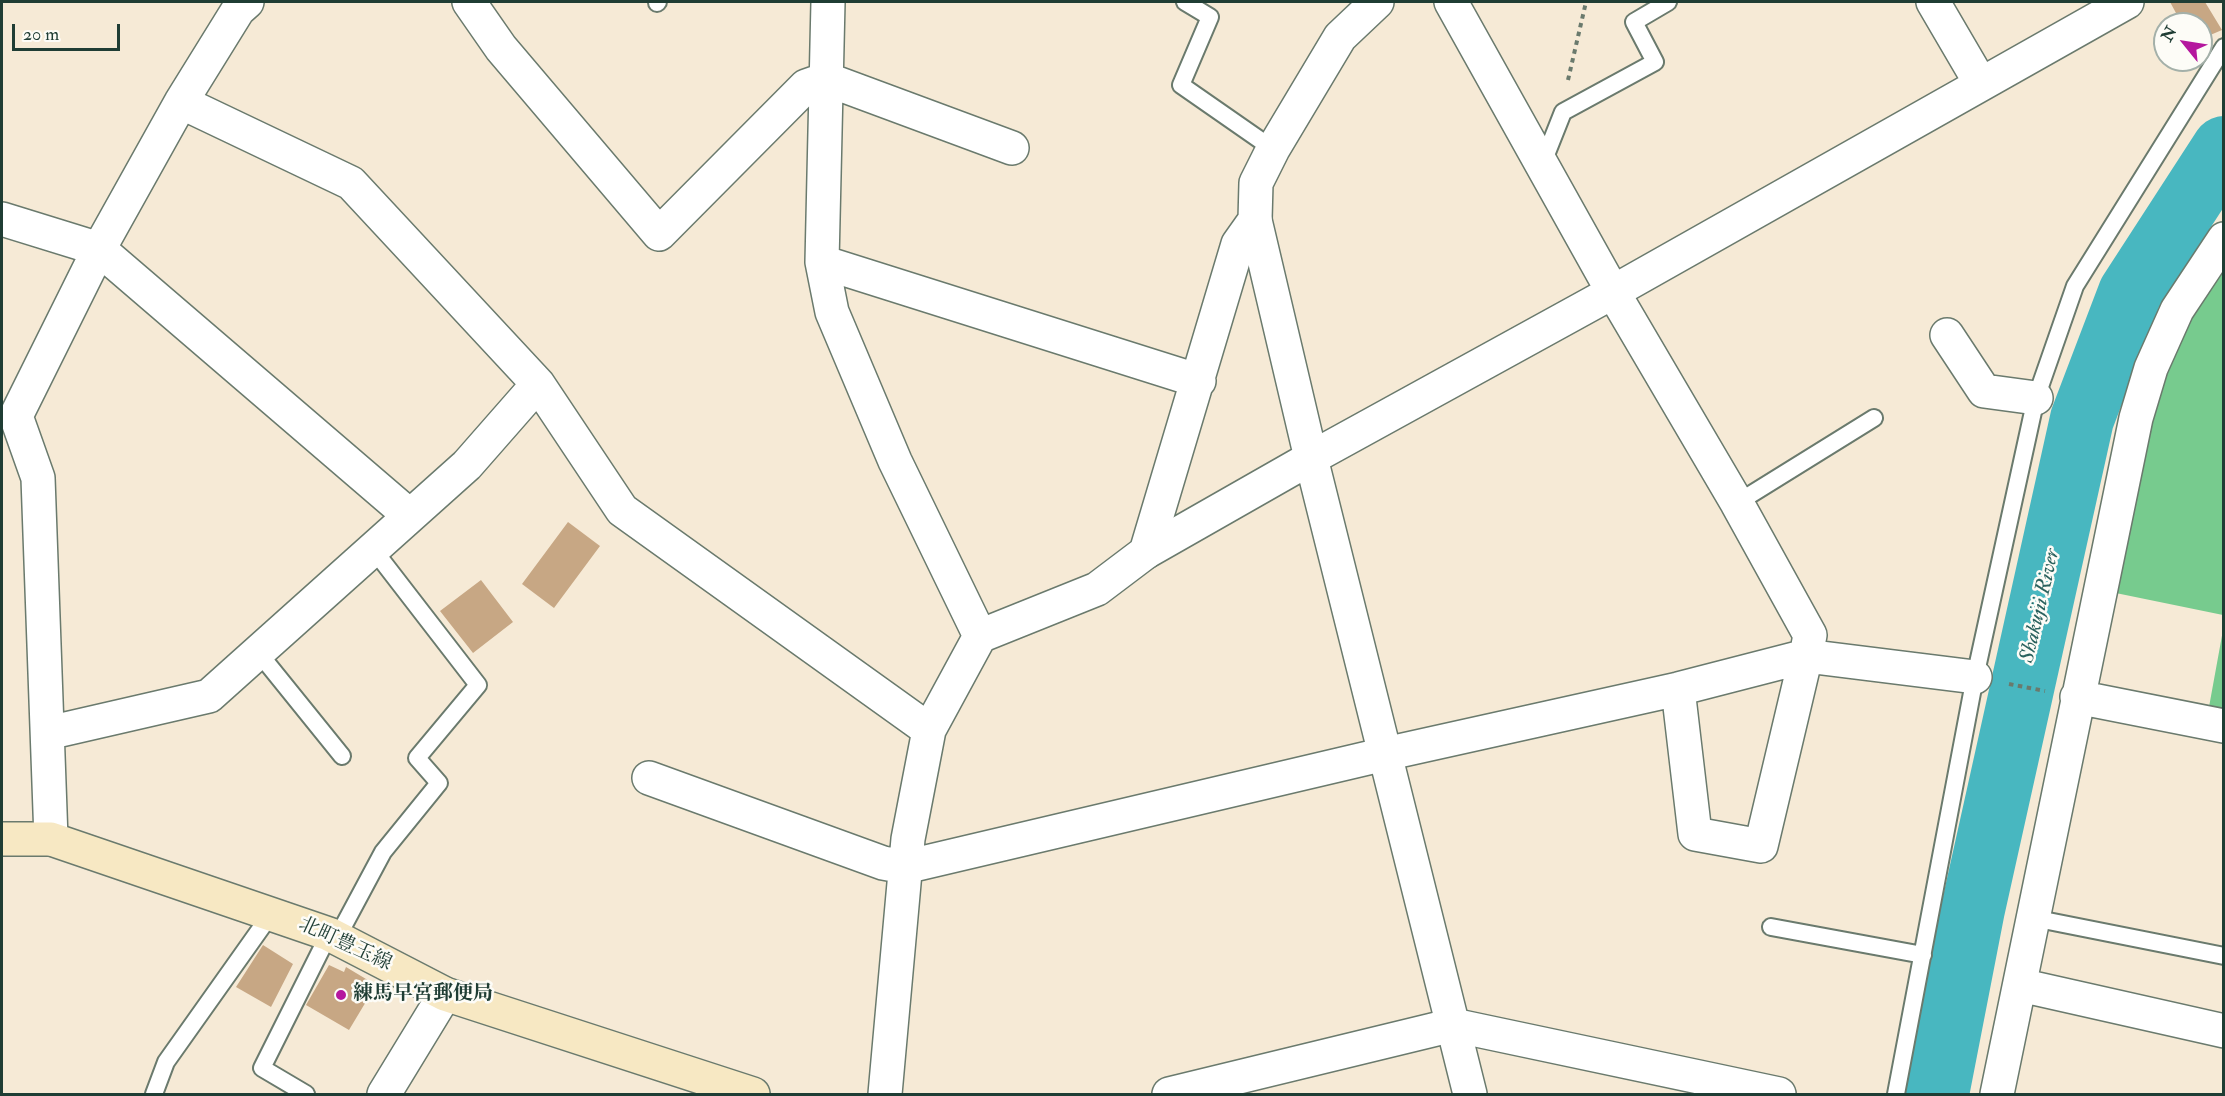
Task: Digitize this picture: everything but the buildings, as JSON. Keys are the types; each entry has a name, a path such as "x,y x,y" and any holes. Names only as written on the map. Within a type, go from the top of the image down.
{"main road":[{"name":"北町豊玉線","path":"2,839 51,839 333,936 445,994 753,1095"}],"street":[{"path":"469,2 501,48 659,234 806,86 826,79 1012,148"},
{"path":"828,2 822,262 832,312 894,461 980,636"},
{"path":"1377,2 1340,37 1273,149 1256,183 1255,220 1311,459 1470,1095"},
{"path":"1451,2 1613,292 1737,503 1810,635 1761,846 1695,834 1678,689"},
{"path":"1933,2 1981,84"},
{"path":"885,1095 908,838 930,730 980,636 1097,589 1146,552 2127,2"},
{"path":"51,839 38,478 16,416 99,249 237,4"},
{"path":"181,102 351,183 538,384 622,510 930,730"},
{"path":"2,219 99,249 410,516"},
{"path":"1146,552 1199,381 1238,244 1255,220"},
{"path":"1997,1095 2136,418 2151,368 2177,310 2223,239"},
{"path":"822,262 1199,381"},
{"path":"1947,334 1984,391 2036,398"},
{"path":"48,733 209,696 467,465 538,384"},
{"path":"649,778 883,863 905,867 1385,754 1678,689 1806,656 1975,677"},
{"path":"2077,697 2223,726"},
{"path":"2020,985 2223,1031"},
{"path":"384,1095 445,994"},
{"path":"1169,1095 1453,1025 1760,1092"}],"lane":[{"path":"1185,2 1210,17 1180,85 1273,149"},
{"path":"1542,165 1563,112 1655,62 1634,22 1668,2"},
{"path":"1896,1095 1975,677 2036,398 2075,286 2223,47"},
{"path":"1737,503 1874,418"},
{"path":"306,1095 262,1068 333,936 383,852 439,783 417,758 478,685 374,549"},
{"path":"258,652 342,756"},
{"path":"154,1095 166,1062 271,914"},
{"path":"2033,918 2223,956"},
{"path":"1771,927 1923,955"}],"path":[{"path":"1563,112 1562,103 1586,2"},
{"path":"1975,677 2077,697"}],"green space":[{"path":"2223,248 2223,615 2106,591 2148,399"},
{"path":"2223,630 2223,710 2209,707"}],"waterway":[{"name":"Shakujii River","path":"1937,1094 1973,909 2082,419 2130,293 2224,148"}],"place":[{"name":"練馬早宮郵便局","path":"341,995"}]}
